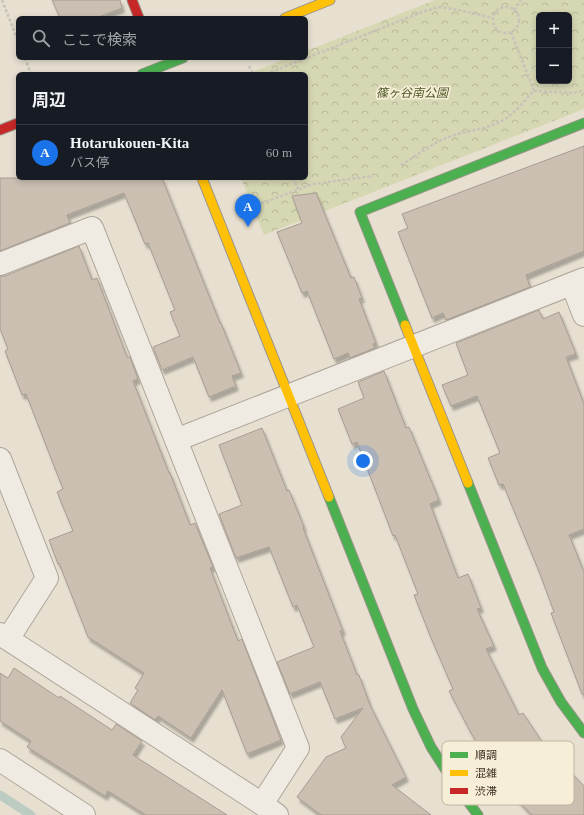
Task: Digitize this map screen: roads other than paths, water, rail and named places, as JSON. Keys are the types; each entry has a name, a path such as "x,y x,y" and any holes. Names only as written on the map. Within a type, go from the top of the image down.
{"street":[{"path":"132,0 138,16"},
{"path":"290,16 330,0"},
{"path":"156,60 160,71 179,60"},
{"path":"584,123 360,212 542,668 561,702 584,733"},
{"path":"0,130 16,124"},
{"path":"203,180 413,709 431,747 442,764"},
{"path":"0,264 92,228 298,748 269,809 4,637 47,578 0,459"},
{"path":"176,440 578,281 584,315"},
{"path":"0,760 84,815"},
{"path":"470,805 478,815"}],"waterway":[{"path":"0,795 31,815"}],"place":[{"name":"Hotarukouen-Kita","path":"248,227"}],"park label":[{"name":"篠ヶ谷南公園","path":"412,93"}]}
